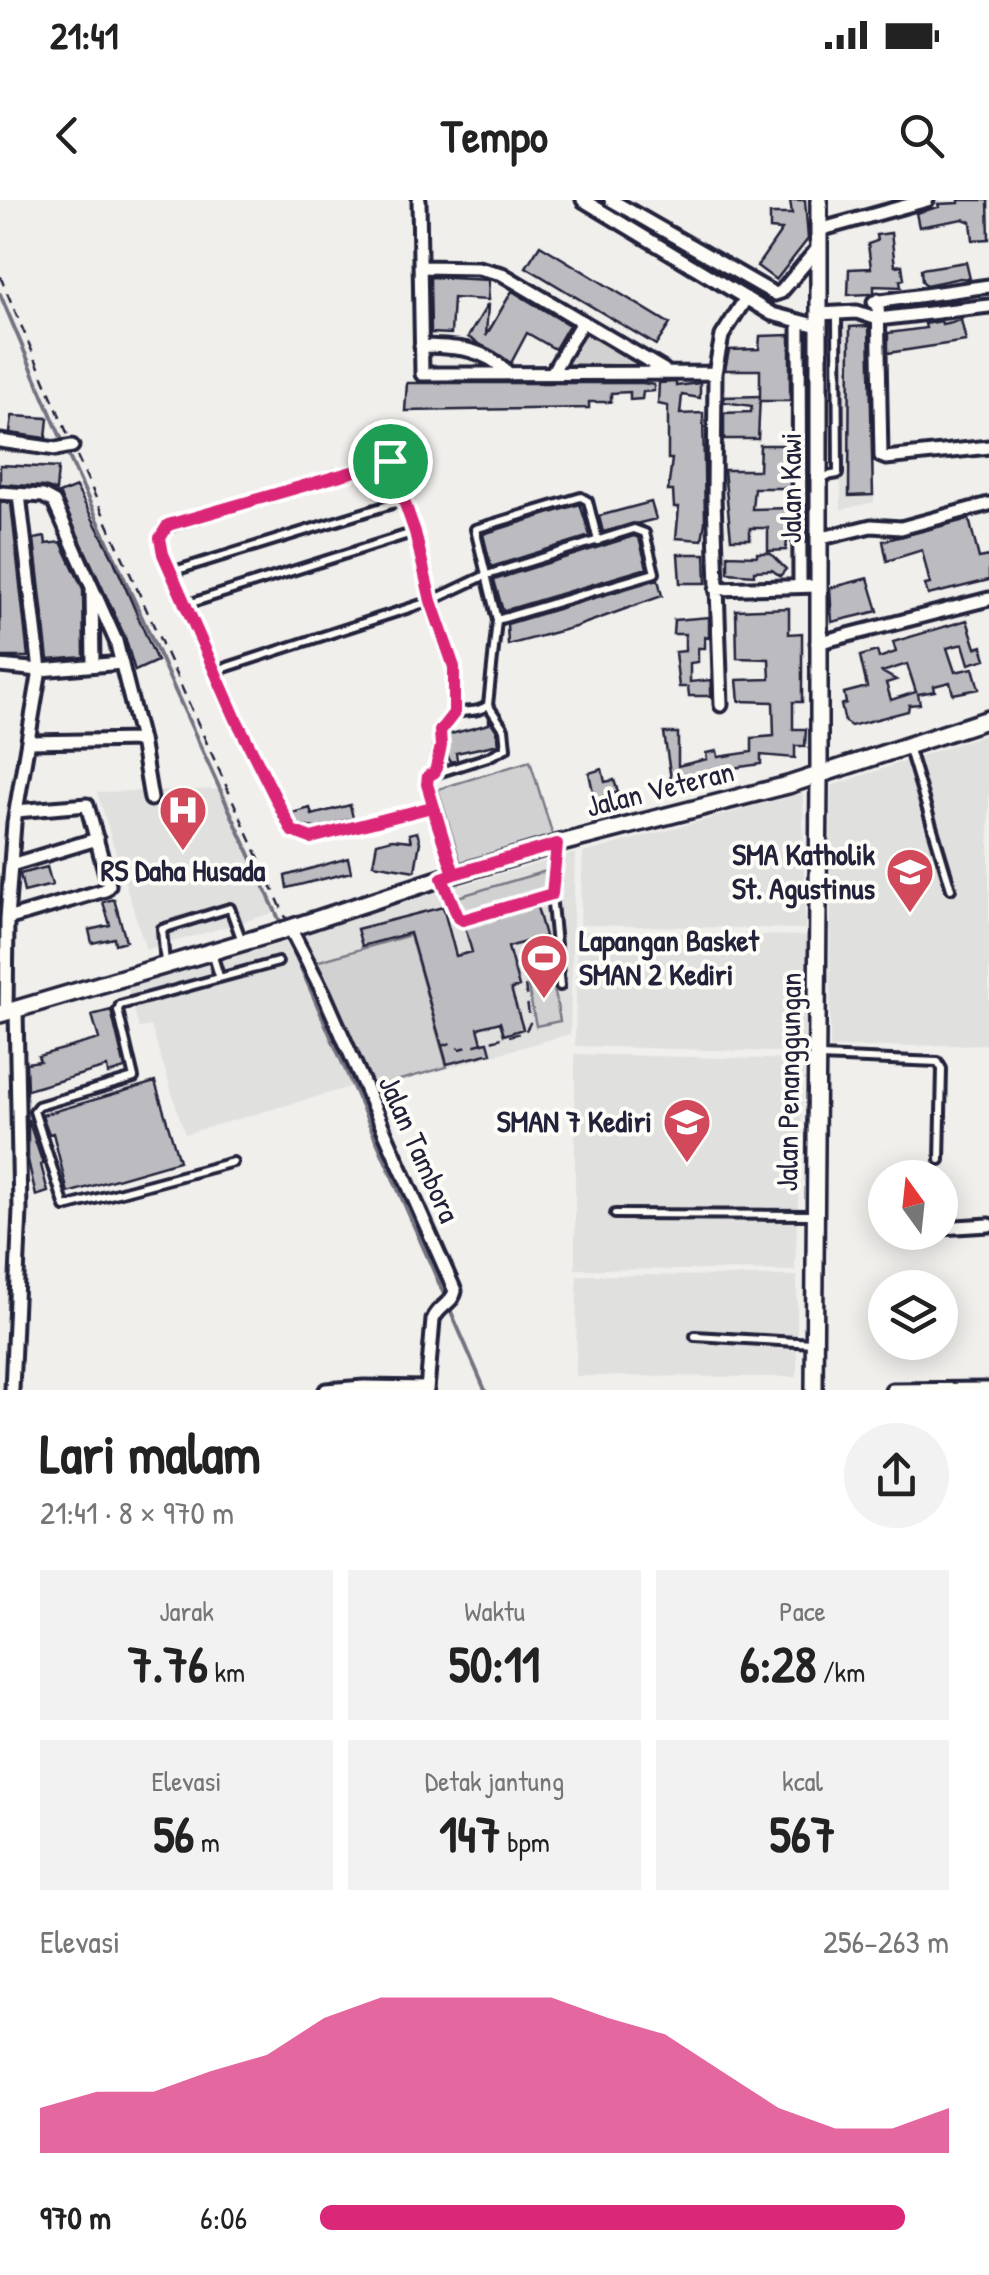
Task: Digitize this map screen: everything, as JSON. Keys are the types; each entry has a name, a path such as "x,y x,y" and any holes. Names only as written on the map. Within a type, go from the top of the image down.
{"main road":[{"name":"Jalan Kawi","path":"819,200 820,775"},
{"name":"Jalan Veteran","path":"7,1012 557,844 820,775 989,718"},
{"name":"Jalan Penanggungan","path":"814,1390 820,775"}],"street":[{"path":"419,200 422,374 716,373"},
{"path":"582,200 772,314 799,322 857,312 878,300 989,286"},
{"path":"611,200 778,294 818,248"},
{"path":"819,230 927,200"},
{"path":"714,279 722,264"},
{"path":"420,267 478,268 502,274 666,372"},
{"path":"721,705 716,590 716,373 722,336 746,298"},
{"path":"878,300 881,456 918,456 989,446"},
{"path":"857,312 878,319 989,306"},
{"path":"552,373 582,322"},
{"path":"799,322 800,586"},
{"path":"421,346 464,348 486,355 509,374"},
{"path":"0,441 68,447"},
{"path":"0,493 44,496 54,502 92,584 122,663 151,800"},
{"path":"12,1390 20,1194 7,1012 11,865 6,840 30,742 40,670 19,495"},
{"path":"818,539 871,526 900,528 989,504"},
{"path":"92,584 93,665"},
{"path":"716,590 818,586"},
{"path":"817,643 987,600 989,616"},
{"path":"0,666 40,670 122,663"},
{"path":"30,742 140,740"},
{"path":"7,919 108,888 89,808 84,804 10,819"},
{"path":"11,865 96,839"},
{"name":"Jalan Tambora","path":"285,930 323,992 456,1291 433,1320 428,1389"},
{"path":"958,1227 989,1225"},
{"path":"326,1390 428,1389"},
{"path":"892,1390 989,1390"}],"lane":[{"path":"818,477 838,474 837,314"},
{"path":"432,807 311,838 298,836 215,671 163,554 161,532 168,525 387,460 393,464 415,532 431,601 454,667 454,713 440,731 435,772"},
{"path":"552,894 463,920 458,917 428,776 506,748 504,729 488,705 497,620 475,532 480,526 581,497 588,501 598,540"},
{"path":"171,572 405,500"},
{"path":"215,671 431,601 484,576 634,529 642,530 656,571 497,620"},
{"path":"186,604 415,532"},
{"path":"454,713 482,710 488,705"},
{"path":"908,746 951,888"},
{"path":"557,844 552,894 560,986"},
{"path":"165,965 162,929 197,916 230,908 243,943"},
{"path":"212,951 219,976"},
{"path":"232,1162 64,1208 34,1111 38,1106 134,1078 120,1005 278,962"},
{"path":"818,1057 938,1062 942,1069 940,1160"},
{"path":"616,1214 815,1214"},
{"path":"695,1336 815,1344"}],"path":[{"path":"0,276 68,447 285,930"},
{"path":"441,1046 451,1042 460,1049 525,1032 530,1024 522,962 531,952 556,945"}],"shaded area":[{"path":"839,323 874,323 874,502 841,510"},
{"path":"584,330 648,366 562,364"},
{"name":"SMA Katholik St. Agustinus","path":"989,733 989,1044 830,1048 831,786"},
{"path":"530,761 553,836 461,864 438,789"},
{"name":"RS Daha Husada","path":"224,789 276,912 146,950 97,792"},
{"path":"803,793 805,929 580,925 583,853"},
{"path":"575,853 570,1034 368,1090 297,932"},
{"path":"553,869 548,894 463,918 454,898"},
{"path":"577,931 808,936 805,1053 575,1046"},
{"path":"410,935 447,1067 368,1089 312,963"},
{"path":"291,941 354,1086 185,1134 151,1026 139,1028 127,987"},
{"name":"Lapangan Basket SMAN 2 Kediri","path":"552,977 560,1021 536,1026 527,982"},
{"name":"SMAN 7 Kediri","path":"575,1054 804,1060 795,1271 575,1269"},
{"path":"577,1275 797,1276 797,1377 576,1376"}],"building":[{"path":"790,200 805,200 808,239 776,280 757,266 782,230 770,229 770,214 792,214"},
{"path":"959,200 988,200 989,239 973,240 971,222 963,219 919,227 916,213"},
{"path":"891,233 895,266 902,265 901,287 874,286 874,292 869,294 848,295 849,269 871,268 868,244 877,241 876,235"},
{"path":"540,245 670,324 656,345 526,267"},
{"path":"966,262 970,279 926,285 922,281 921,269"},
{"path":"430,277 489,280 488,300 453,298 451,334 431,333"},
{"path":"512,291 569,325 555,349 527,333 511,363 468,337 488,304 486,336"},
{"path":"961,320 966,341 888,353 888,333"},
{"path":"869,326 873,495 849,496 850,327"},
{"path":"790,335 790,401 760,401 760,370 725,370 729,350 759,349 760,336"},
{"path":"676,382 676,386 700,383 700,398 682,395 680,414 703,413 702,540 676,538 679,507 674,507 673,491 668,491 672,459 668,459 668,406 658,404 659,383"},
{"path":"407,383 643,383 654,385 654,391 643,392 642,399 630,400 630,392 611,393 611,402 589,402 589,408 405,411"},
{"path":"760,396 758,439 724,439 724,413 751,412 752,406 724,402 724,397"},
{"path":"12,416 48,418 46,438 10,433"},
{"path":"760,445 788,445 790,488 754,488 752,509 790,508 786,550 768,551 768,528 750,528 750,539 731,539 724,470 759,470"},
{"path":"0,465 58,468 56,491 0,484"},
{"path":"76,487 111,554 157,661 135,671 125,637 59,494"},
{"path":"0,502 11,503 28,657 0,657"},
{"path":"651,502 656,519 603,532 599,516"},
{"path":"580,504 590,536 491,567 483,534"},
{"path":"969,519 979,558 989,556 989,580 928,595 925,585 930,584 922,550 887,561 883,541"},
{"path":"634,536 639,538 647,568 503,611 494,580"},
{"path":"45,537 46,544 61,542 83,589 84,657 48,660 34,539"},
{"path":"770,553 786,569 780,576 772,570 754,571 754,575 728,573 728,555"},
{"path":"678,554 705,554 706,583 680,583"},
{"path":"868,578 878,611 832,622 830,588"},
{"path":"658,579 662,596 575,627 508,645 507,624"},
{"path":"789,608 789,634 802,633 802,702 793,702 793,729 806,729 805,746 795,746 795,758 761,755 761,764 719,770 720,776 708,778 709,785 684,790 684,783 672,786 664,733 678,733 678,766 707,759 706,753 717,751 718,757 752,752 752,738 774,736 773,702 739,701 737,680 770,679 769,659 737,658 736,610"},
{"path":"709,617 709,638 705,637 705,648 698,648 698,662 690,663 690,682 711,680 711,696 689,696 688,687 679,687 675,652 685,651 685,634 673,634 674,620"},
{"path":"967,620 976,648 982,646 986,659 969,664 963,644 947,648 955,672 973,668 979,689 953,694 950,682 934,686 935,691 918,694 920,704 909,705 908,711 851,726 845,722 841,705 846,703 844,693 867,687 860,656 877,651 879,658 896,652 893,642","holes":["907,664 916,692 891,700 886,683 896,680 882,672"]},
{"path":"489,719 499,744 456,753 457,760 450,762 445,747 450,729 451,734 489,724"},
{"path":"602,769 605,782 614,780 618,792 595,801 589,773"},
{"path":"350,805 353,818 317,828 297,826 292,813 310,808 312,815"},
{"path":"417,832 420,842 415,871 373,864 377,843 392,839 411,841 409,834"},
{"path":"348,858 351,872 287,888 285,876"},
{"path":"47,867 52,885 24,892 20,874"},
{"path":"114,899 126,941 115,944 114,938 92,943 89,930 110,925 103,902"},
{"path":"443,907 456,956 472,952 465,927 537,907 545,936 508,947 519,987 511,989 523,1029 504,1035 500,1022 478,1028 482,1043 488,1042 491,1053 447,1064 410,933 362,946 357,929"},
{"path":"111,1010 125,1069 108,1074 107,1067 27,1090 26,1063 99,1039 92,1015"},
{"path":"155,1082 179,1161 68,1193 53,1133 49,1134 42,1115"},
{"path":"28,1119 48,1192 36,1196 28,1160"}],"waterway":[{"path":"0,294 70,459 283,928"},
{"path":"287,936 446,1299"},
{"path":"449,1307 485,1390"}],"place":[{"name":"RS Daha Husada","path":"183,852"},
{"name":"SMA Katholik St. Agustinus","path":"910,914"},
{"name":"Lapangan Basket SMAN 2 Kediri","path":"544,1000"},
{"name":"SMAN 7 Kediri","path":"687,1164"}],"route":[{"path":"390,461 168,525 160,538 163,554 235,717 298,836 311,838 432,807 454,874 557,844 552,894 463,920 458,917 442,878 454,874 427,784 428,776 435,772 440,731 454,713 454,667 390,461"}]}
